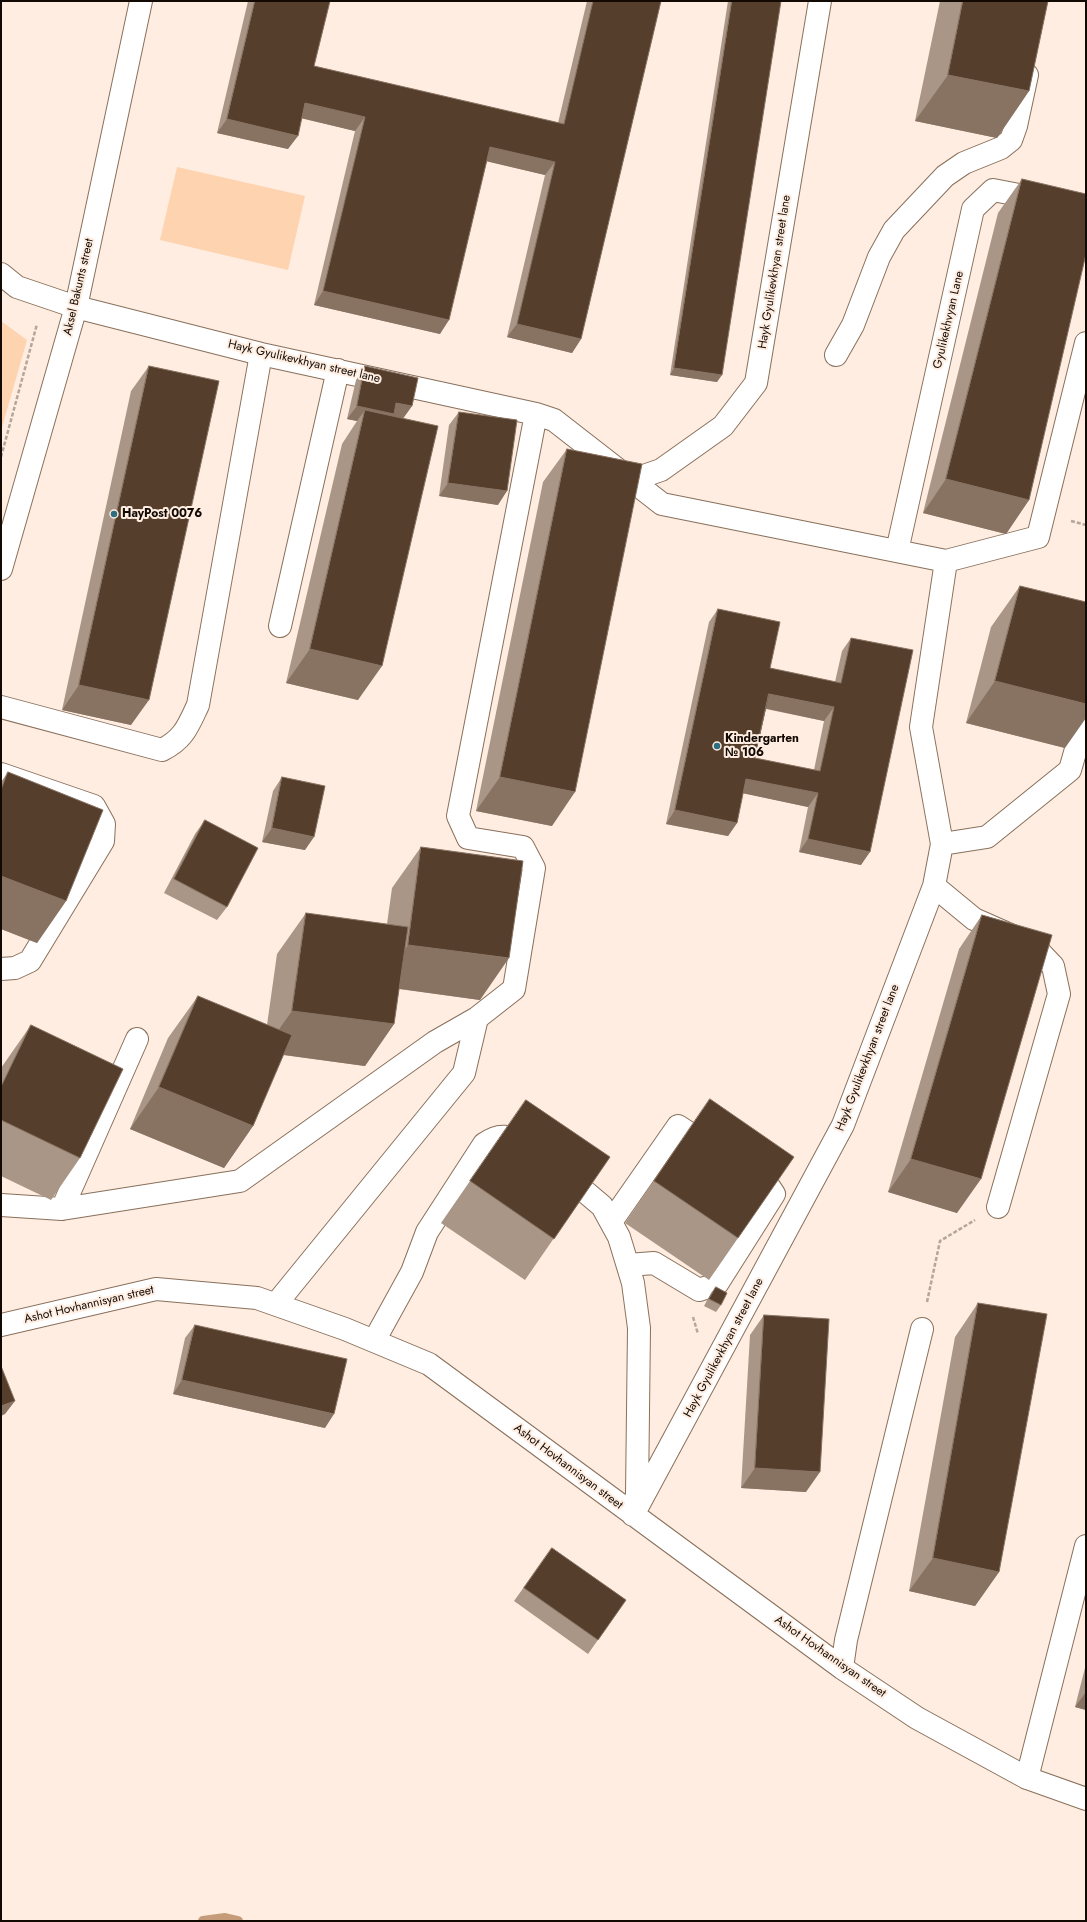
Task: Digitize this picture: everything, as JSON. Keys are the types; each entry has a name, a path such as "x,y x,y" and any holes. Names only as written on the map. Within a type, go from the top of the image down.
{"street":[{"name":"Aksel Bakunts street","path":"1,569 76,308 140,1"},
{"name":"Hayk Gyulikevkhyan street lane","path":"632,480 661,470 723,426 756,384 820,1"},
{"path":"836,355 853,326 879,257 894,230 945,176 964,163 1001,148 1011,140 1016,126 1031,56"},
{"name":"Gyulikekhvyan Lane","path":"897,551 973,209 993,190 1086,208"},
{"name":"Hayk Gyulikevkhyan street lane","path":"1,274 17,287 76,308 261,354 536,414 554,420 662,504 946,561 1038,537 1086,343"},
{"path":"1,707 162,750 175,744 185,733 198,706 261,354"},
{"path":"280,626 338,370"},
{"path":"1,1205 62,1209 240,1181 435,1042 477,1018 514,989 534,868 523,847 468,838 458,816 536,414"},
{"name":"Hayk Gyulikevkhyan street lane","path":"633,1515 843,1126 934,886 942,844 921,727 946,561"},
{"path":"942,844 987,837 1070,770 1086,714"},
{"path":"1,774 94,806 104,824 103,840 30,961 15,968 1,969"},
{"path":"934,886 974,919 1033,945 1053,966 1059,994 998,1207"},
{"path":"276,1304 464,1073 477,1018"},
{"path":"62,1209 137,1039"},
{"path":"611,1222 678,1126 768,1185 774,1194 717,1284 699,1290 654,1263 628,1265"},
{"path":"374,1341 412,1272 427,1232 484,1144 495,1136 508,1136 544,1160 572,1180 602,1206 619,1237 634,1283 639,1328 637,1494 633,1515"},
{"name":"Ashot Hovhannisyan street","path":"1,1325 156,1289 256,1298 276,1304 374,1341 429,1364 842,1668 917,1718 1027,1778 1086,1799"},
{"path":"842,1668 846,1640 922,1329"},
{"path":"1027,1778 1086,1546"}],"path":[{"path":"1,457 44,296"},
{"path":"922,1329 940,1241 998,1207"},
{"path":"699,1290 689,1302 698,1334 720,1355"}],"shaded area":[{"path":"177,167 305,196 288,270 160,240"},
{"path":"1,321 27,340 1,431"}],"building":[{"path":"255,1 330,1 314,66 564,124 593,1 661,1 581,339 517,324 555,162 490,147 449,320 323,291 365,117 305,103 298,136 227,119"},
{"path":"732,1 781,1 722,375 674,368"},
{"path":"963,1 1048,1 1029,91 948,75"},
{"path":"1022,179 1086,194 1086,254 1029,500 946,479"},
{"path":"149,366 219,381 149,700 79,685"},
{"path":"365,366 418,378 412,406 396,403 394,414 357,406"},
{"path":"365,410 438,426 382,666 310,649"},
{"path":"459,412 517,420 507,491 448,483"},
{"path":"567,449 642,464 575,792 500,777"},
{"path":"1020,586 1086,602 1086,704 995,681"},
{"name":"Kindergarten № 106","path":"718,609 780,622 770,668 841,683 851,638 913,650 870,852 808,839 818,793 746,779 737,823 675,810","holes":["769,694 834,707 820,771 755,758"]},
{"path":"8,772 103,810 66,901 1,876 1,790"},
{"path":"282,777 325,786 314,837 272,828"},
{"path":"205,820 258,848 227,907 174,879"},
{"path":"421,847 523,861 509,958 408,945"},
{"path":"306,913 408,927 394,1024 292,1011"},
{"path":"982,915 1052,935 981,1179 911,1159"},
{"path":"198,996 292,1035 253,1126 159,1087"},
{"path":"31,1025 123,1069 80,1158 1,1120 1,1087"},
{"path":"710,1099 794,1157 738,1238 654,1181"},
{"path":"526,1100 610,1157 554,1239 470,1181"},
{"path":"716,1287 727,1293 721,1305 709,1299"},
{"path":"978,1303 1047,1314 999,1572 933,1558"},
{"path":"764,1315 829,1319 820,1472 755,1468"},
{"path":"195,1325 347,1359 334,1414 182,1380"},
{"path":"1,1366 15,1401 1,1406"},
{"path":"552,1548 626,1600 598,1640 524,1588"}],"waterway":[{"path":"203,1921 225,1918 238,1921"}],"place":[{"name":"HayPost 0076","path":"114,514"},
{"name":"Kindergarten № 106","path":"717,746"}]}
